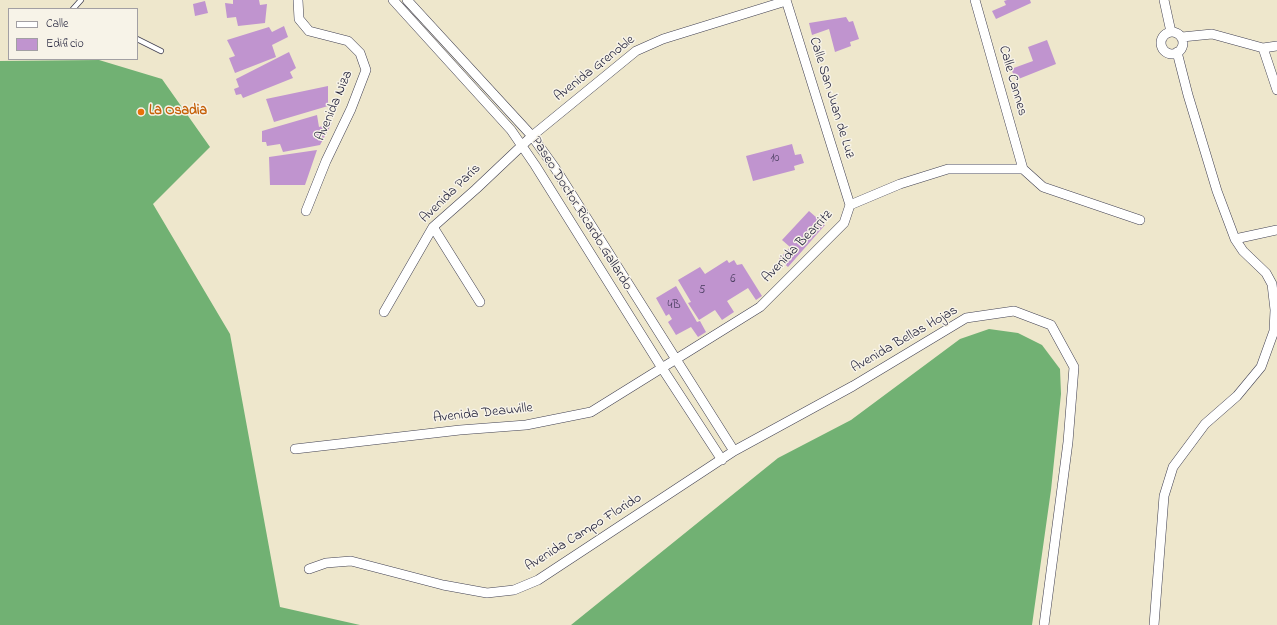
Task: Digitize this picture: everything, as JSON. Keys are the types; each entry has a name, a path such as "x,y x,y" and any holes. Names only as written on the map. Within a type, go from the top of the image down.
{"street":[{"name":"Avenida Niza","path":"298,0 298,19 309,31 348,41 360,53 366,70 352,109 326,161 306,211"},
{"name":"Paseo Doctor Ricardo Gallardo","path":"393,0 511,130 535,165 662,368 722,460"},
{"name":"Paseo Doctor Ricardo Gallardo","path":"407,0 532,136 555,168 734,451"},
{"name":"Avenida Grenoble","path":"522,146 532,136 636,52 663,38 786,0"},
{"name":"Calle San Juan de Luz","path":"786,0 850,205"},
{"name":"Calle Cannes","path":"975,0 1023,169"},
{"path":"1164,0 1171,32"},
{"path":"1154,625 1164,496 1173,467 1205,424 1237,396 1261,367 1274,331 1275,310 1272,284 1266,273 1243,251 1234,238 1217,191 1188,95 1178,52 1182,46 1182,38 1179,34 1171,32 1164,36 1162,39 1162,46 1167,52 1178,52"},
{"path":"1182,38 1212,34 1264,48 1277,46"},
{"path":"1264,48 1277,90"},
{"name":"Avenida París","path":"384,312 433,227 476,190 522,146"},
{"name":"Avenida Bearritz","path":"662,368 760,307 844,223 850,205 900,184 948,169 1023,169"},
{"path":"1023,169 1043,187 1140,220"},
{"path":"433,227 480,302"},
{"path":"1234,238 1277,230"},
{"name":"Avenida Bellas Hojas","path":"722,460 734,451 853,386 966,318 1014,311 1051,325 1074,367 1068,442 1044,625"},
{"name":"Avenida Deauville","path":"295,449 460,430 526,425 591,412 662,368"},
{"name":"Avenida Campo Florido","path":"309,570 326,563 351,561 443,585 487,593 514,590 538,580 722,460"}],"lane":[{"path":"74,8 81,0"},
{"path":"138,40 161,51"}],"green space":[{"path":"99,60 162,79 210,147 153,204 230,334 280,607 360,625 0,625 0,61"},
{"path":"989,329 1018,333 1042,345 1060,369 1061,394 1051,490 1032,625 571,625 778,458 851,420 960,339"}],"building":[{"path":"233,0 259,0 260,5 267,4 265,23 238,26 236,17 227,18 225,3 233,4"},
{"path":"1030,0 1031,3 996,19 992,11 1006,5 1004,1"},
{"path":"205,1 208,13 195,16 193,4"},
{"path":"846,17 849,22 853,21 859,39 850,42 851,46 835,52 829,29 812,35 809,23"},
{"path":"284,26 288,37 272,45 276,57 235,73 229,58 235,56 227,40 269,27 272,32"},
{"path":"1047,40 1056,64 1016,80 1011,69 1033,61 1028,47"},
{"path":"289,52 296,68 290,72 293,78 243,98 241,94 236,95 234,89 239,87 236,79"},
{"path":"328,86 328,106 274,122 266,99"},
{"path":"317,115 319,127 332,123 320,145 283,152 280,144 267,146 266,142 262,142 262,131"},
{"path":"792,144 795,155 801,154 804,163 794,166 795,170 753,181 746,156"},
{"path":"317,150 305,185 270,185 269,157"},
{"path":"809,211 825,225 788,267 779,259 790,247 782,240"},
{"path":"727,260 729,263 734,260 737,265 742,264 762,296 756,300 748,288 727,301 734,312 722,320 715,310 699,320 688,303 691,302 678,280 700,267 705,274"},
{"path":"676,286 697,322 700,321 706,332 698,337 691,327 676,335 668,322 672,319 669,314 666,316 656,298"}],"place":[{"name":"La Osadia","path":"141,112"}]}
